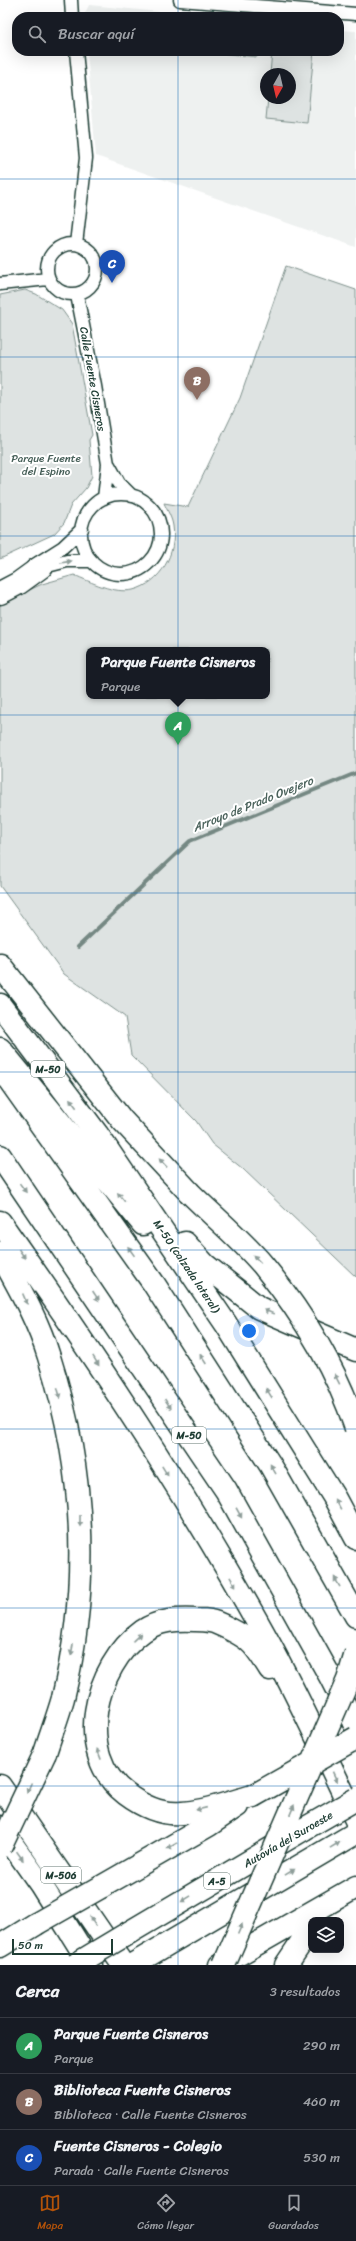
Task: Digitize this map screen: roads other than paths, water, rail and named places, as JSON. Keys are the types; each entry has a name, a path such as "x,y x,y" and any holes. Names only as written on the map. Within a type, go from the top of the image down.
{"highway":[{"path":"0,593 19,583 41,567"},
{"path":"0,951 80,1057 104,1097"},
{"path":"0,965 104,1097 189,1192 262,1264 313,1333 345,1396 356,1428"},
{"name":"M-50 (calzada lateral)","path":"0,1005 97,1134 226,1324 334,1497 356,1538"},
{"name":"M-50","path":"0,1049 50,1112 226,1324"},
{"path":"0,1067 154,1284 271,1466 356,1616"},
{"path":"97,1134 177,1233 204,1264 231,1288 259,1308 356,1350"},
{"name":"M-50","path":"0,1156 226,1490 331,1678 356,1728"},
{"path":"0,1222 83,1340 188,1506 263,1632 306,1716 356,1820"},
{"path":"0,1252 21,1291 49,1356 70,1431 80,1505 80,1573 74,1639 62,1698 45,1753 0,1848"},
{"path":"253,1796 182,1813 163,1812 147,1808 119,1788 104,1768 96,1750 94,1727 99,1695 116,1658 143,1631 172,1619 211,1621 248,1640 306,1716"},
{"path":"224,1965 348,1680 356,1653"},
{"path":"0,1946 209,1825 253,1796 356,1738"},
{"name":"M-506","path":"0,1786 123,1965"},
{"name":"Autovía del Suroeste","path":"75,1965 356,1799"},
{"name":"M-506","path":"0,1827 41,1886 91,1965"},
{"name":"A-5","path":"140,1960 356,1832"},
{"path":"325,1917 339,1905 353,1889"},
{"path":"220,1965 353,1889"},
{"path":"286,1965 308,1932"}],"street":[{"path":"71,0 72,12"},
{"path":"180,0 331,12"},
{"path":"344,13 356,14"},
{"path":"76,56 86,158 76,244"},
{"path":"66,244 76,244 90,252 97,267 94,283 87,290 76,295 61,293 52,286 48,279 47,263 52,253 66,244"},
{"path":"0,284 48,279"},
{"name":"Calle Fuente Cisneros","path":"76,295 95,386 108,464 104,498"},
{"name":"Calle Fuente Cisneros","path":"108,464 119,484 132,496"},
{"path":"20,574 63,548 82,529 89,511 104,498 118,495 132,496 142,500 156,515 161,535 155,555 140,569 120,574 109,572 92,561 83,546 82,529"},
{"path":"0,582 41,567 67,561 92,561"}],"waterway":[{"name":"Arroyo de Prado Ovejero","path":"78,947 190,841 356,773"}],"place":[{"name":"Fuente Cisneros - Colegio","path":"112,283"},
{"name":"Biblioteca Fuente Cisneros","path":"197,400"},
{"name":"Parque Fuente Cisneros","path":"178,745"}],"park label":[{"name":"Parque Fuente del Espino","path":"46,464"}]}
